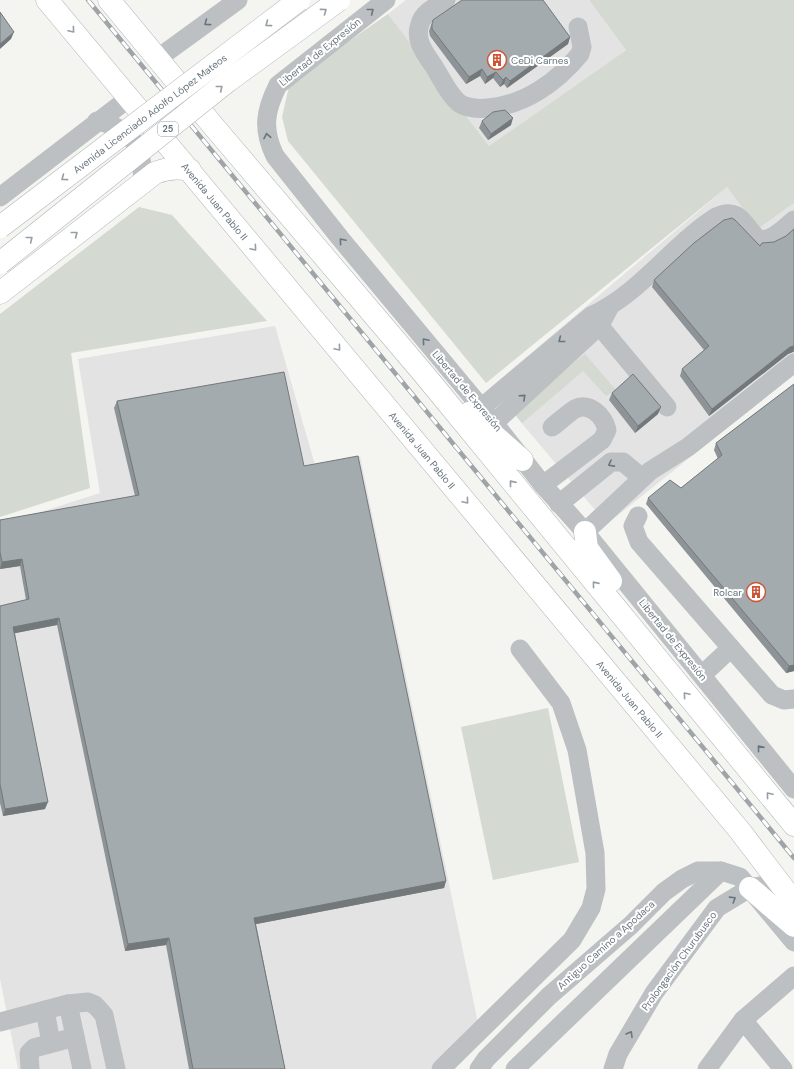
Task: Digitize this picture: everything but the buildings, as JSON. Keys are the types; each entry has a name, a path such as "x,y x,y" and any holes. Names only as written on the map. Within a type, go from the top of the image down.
{"main road":[{"name":"Avenida Juan Pablo II","path":"47,0 740,831 794,902"},
{"path":"109,0 423,374 794,825"},
{"name":"Avenida Licenciado Adolfo López Mateos","path":"0,227 299,0"},
{"name":"25","path":"0,263 228,81 339,0"},
{"path":"0,293 142,182 164,169 180,168 190,170"},
{"path":"423,374 522,460"},
{"path":"585,532 587,548 650,638 662,666"},
{"path":"750,888 794,926"}],"street":[{"path":"157,59 238,0"},
{"name":"Libertad de Expresión","path":"386,0 278,85 267,113 266,130 269,143 275,156 304,194 494,423 543,486 585,532 702,675 790,777"},
{"path":"446,0 426,14 420,23 420,44 451,93 459,102 467,107 484,108 510,106 545,87 580,54 582,47 578,27"},
{"path":"0,197 128,98"},
{"path":"97,121 111,124 124,131 134,141 140,154 143,168 142,182"},
{"path":"494,423 596,320 716,217 722,214 734,213 758,238 762,240 769,239 794,220"},
{"path":"481,408 596,320"},
{"path":"596,320 667,407"},
{"path":"585,532 650,471 688,447 794,363"},
{"path":"543,486 602,440 607,430 601,417 595,410 589,408 575,409 552,427"},
{"path":"559,504 611,462 623,462 642,478"},
{"path":"638,516 633,526 639,542 772,695 784,700 794,699"},
{"path":"702,675 731,648"},
{"path":"441,1069 572,940 591,908 596,889 595,853 577,750 561,703 520,649"},
{"name":"Antiguo Camino a Apodaca","path":"479,1069 486,1059 549,996 631,925 664,892 682,879 698,871 721,871 740,877 794,942"},
{"path":"515,1069 689,904 721,871"},
{"name":"Prolongación Churubusco","path":"612,1069 618,1054 654,993 717,908 750,888 779,882"},
{"path":"707,1069 743,1020 794,976"},
{"path":"0,1022 68,1004 88,1002 100,1009 104,1015 116,1069"},
{"path":"68,1004 82,1069"},
{"path":"44,1010 51,1043"},
{"path":"743,1020 783,1069"},
{"path":"30,1069 29,1052 34,1048 76,1037"}],"shaded area":[{"path":"406,0 589,0 626,50 489,146 388,14"},
{"path":"589,0 794,0 794,203 758,229 727,187 486,383 288,141 282,117 290,82 388,14 489,146 626,50"},
{"path":"727,187 758,229 794,203 794,374 607,524 491,387"},
{"path":"139,207 172,215 267,321 71,353 90,488 0,517 0,314"},
{"path":"275,326 315,465 360,456 479,1028 438,1069 18,1069 0,979 0,525 100,493 78,359"},
{"path":"585,354 616,390 606,396 583,371 522,423 513,411"},
{"path":"548,708 579,862 493,880 461,727"}],"railway":[{"path":"88,0 794,858"}],"place":[{"name":"CeDi Carnes","path":"497,60"},
{"name":"Rolcar","path":"756,592"}]}
